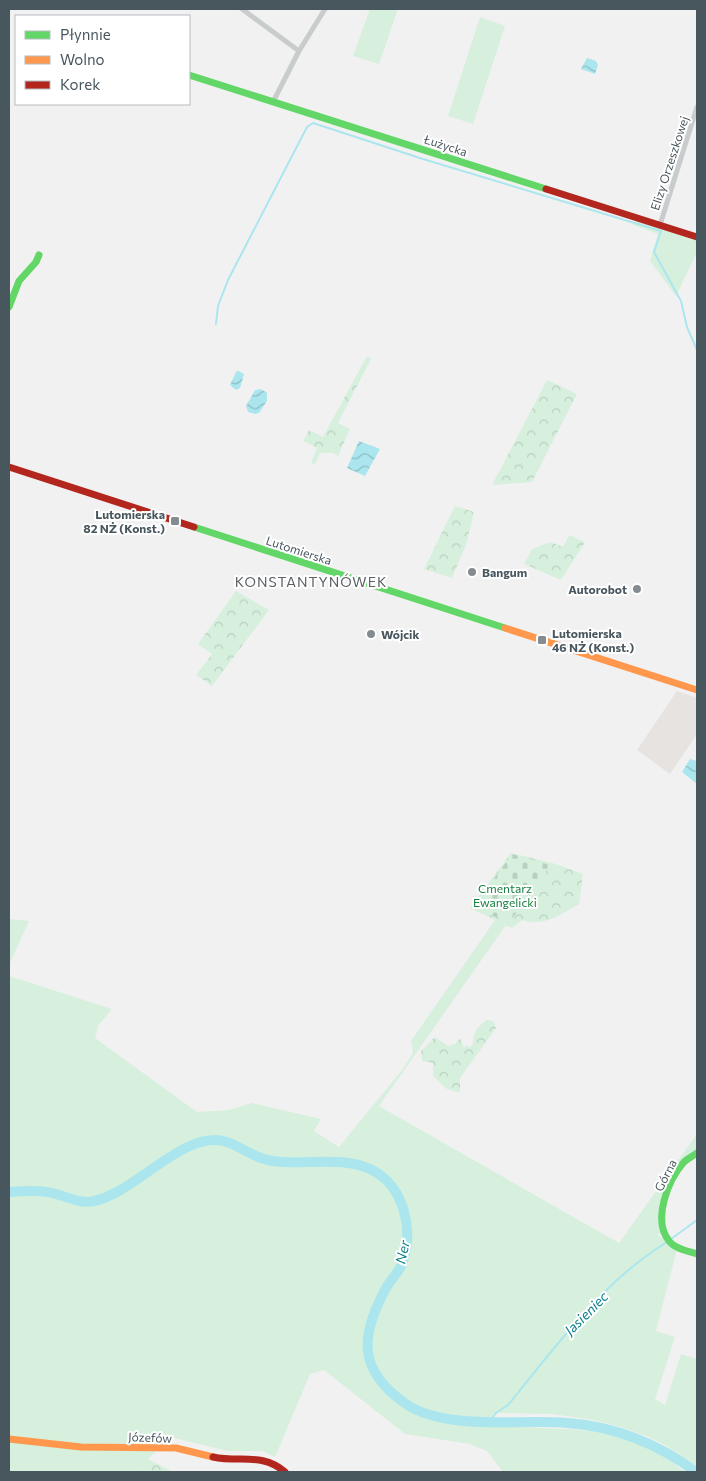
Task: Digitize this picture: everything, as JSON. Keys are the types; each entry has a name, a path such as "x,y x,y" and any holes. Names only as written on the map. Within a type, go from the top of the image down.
{"street":[{"path":"242,9 299,51"},
{"path":"273,102 299,51 325,9"},
{"name":"Łużycka","path":"190,75 697,237"},
{"name":"Elizy Orzeszkowej","path":"660,224 697,107"},
{"path":"9,307 19,281 36,262 39,255"},
{"name":"Lutomierska","path":"9,467 697,690"},
{"name":"Górna","path":"697,1153 685,1161 666,1194 662,1212 662,1226 669,1241 697,1254"},
{"name":"Józefów","path":"9,1439 81,1447 176,1448 220,1459 264,1459 276,1464 284,1472"}],"shaded area":[{"path":"677,691 697,698 697,734 670,774 637,750"}],"green space":[{"path":"370,9 398,9 379,64 353,56"},
{"path":"480,17 505,26 473,124 448,116"},
{"path":"637,220 697,239 697,252 676,296 650,261 658,234 633,225"},
{"path":"367,356 371,359 338,423 350,429 338,456 333,453 320,453 315,464 311,463 317,448 303,441 309,430 323,437"},
{"path":"547,380 577,394 532,482 492,485"},
{"path":"455,506 474,512 466,545 452,578 424,569"},
{"path":"569,535 585,542 561,580 524,564 532,549 550,542 563,547"},
{"path":"236,591 269,610 212,686 196,675 212,654 198,644"},
{"path":"511,853 556,864 583,874 579,904 552,919 538,922 522,920 512,928 470,908"},
{"name":"Cmentarz Ewangelicki","path":"512,854 550,865 509,923 473,907"},
{"path":"9,919 29,921 9,965"},
{"path":"495,920 506,925 379,1106 619,1243 697,1134 697,1153 685,1161 666,1194 665,1235 657,1234 677,1249 656,1331 675,1337 655,1399 665,1405 681,1354 697,1359 697,1466 667,1446 621,1427 594,1420 552,1414 496,1413 480,1424 587,1431 611,1435 636,1442 660,1454 685,1472 503,1472 487,1451 470,1444 405,1434 324,1370 310,1374 275,1457 263,1451 227,1451 170,1437 135,1472 9,1472 9,976 112,1009 98,1026 95,1038 197,1112 229,1110 252,1103 321,1119 314,1131 339,1147 402,1070 413,1053 411,1041"},
{"path":"487,1020 493,1021 496,1028 460,1078 460,1093 447,1089 433,1076 433,1063 422,1061 421,1051 435,1037 448,1046 455,1044 460,1038 464,1048 466,1045 470,1047 473,1044 476,1030"},
{"path":"148,1459 173,1472 135,1472"}],"water":[{"path":"587,58 596,61 598,65 595,74 581,69"},
{"path":"239,371 244,374 240,388 236,390 230,385 236,372"},
{"path":"261,389 267,393 267,401 259,413 248,412 246,406 255,390"},
{"path":"359,441 380,449 365,476 347,468"},
{"path":"690,759 697,761 697,784 682,772"}],"waterway":[{"path":"216,324 218,306 228,280 307,127 313,123 423,159 661,231 654,252 681,301 687,327 697,350"},
{"name":"Ner","path":"9,1192 42,1191 83,1202 94,1201 118,1191 178,1152 204,1141 216,1140 226,1142 251,1154 272,1161 348,1163 372,1170 392,1187 404,1211 406,1224 406,1251 402,1264 377,1305 368,1337 371,1365 390,1391 406,1404 441,1418 484,1422 567,1423 619,1432 667,1453 696,1472"},
{"name":"Jasieniec","path":"671,1239 697,1220"},
{"name":"Jasieniec","path":"489,1422 496,1413 508,1405 581,1316 621,1276 667,1242"}],"traffic: fast":[{"path":"190,75 546,189"},
{"path":"9,307 19,281 36,262 39,255"},
{"path":"194,527 505,628"},
{"path":"697,1153 687,1159 678,1170 668,1189 662,1212 664,1232 669,1241 675,1246 697,1254"}],"traffic: slow":[{"path":"505,628 697,690"},
{"path":"9,1439 81,1447 176,1448 213,1457"}],"traffic: jam":[{"path":"546,189 697,237"},
{"path":"9,467 194,527"},
{"path":"213,1457 259,1460 268,1462 285,1472"}],"place":[{"name":"Lutomierska 82 NŻ (Konst.)","path":"175,521"},
{"name":"Bangum","path":"472,572"},
{"name":"Autorobot","path":"637,589"},
{"name":"Wójcik","path":"371,634"},
{"name":"Lutomierska 46 NŻ (Konst.)","path":"542,640"}],"district":[{"name":"KONSTANTYNÓWEK","path":"311,581"}]}
